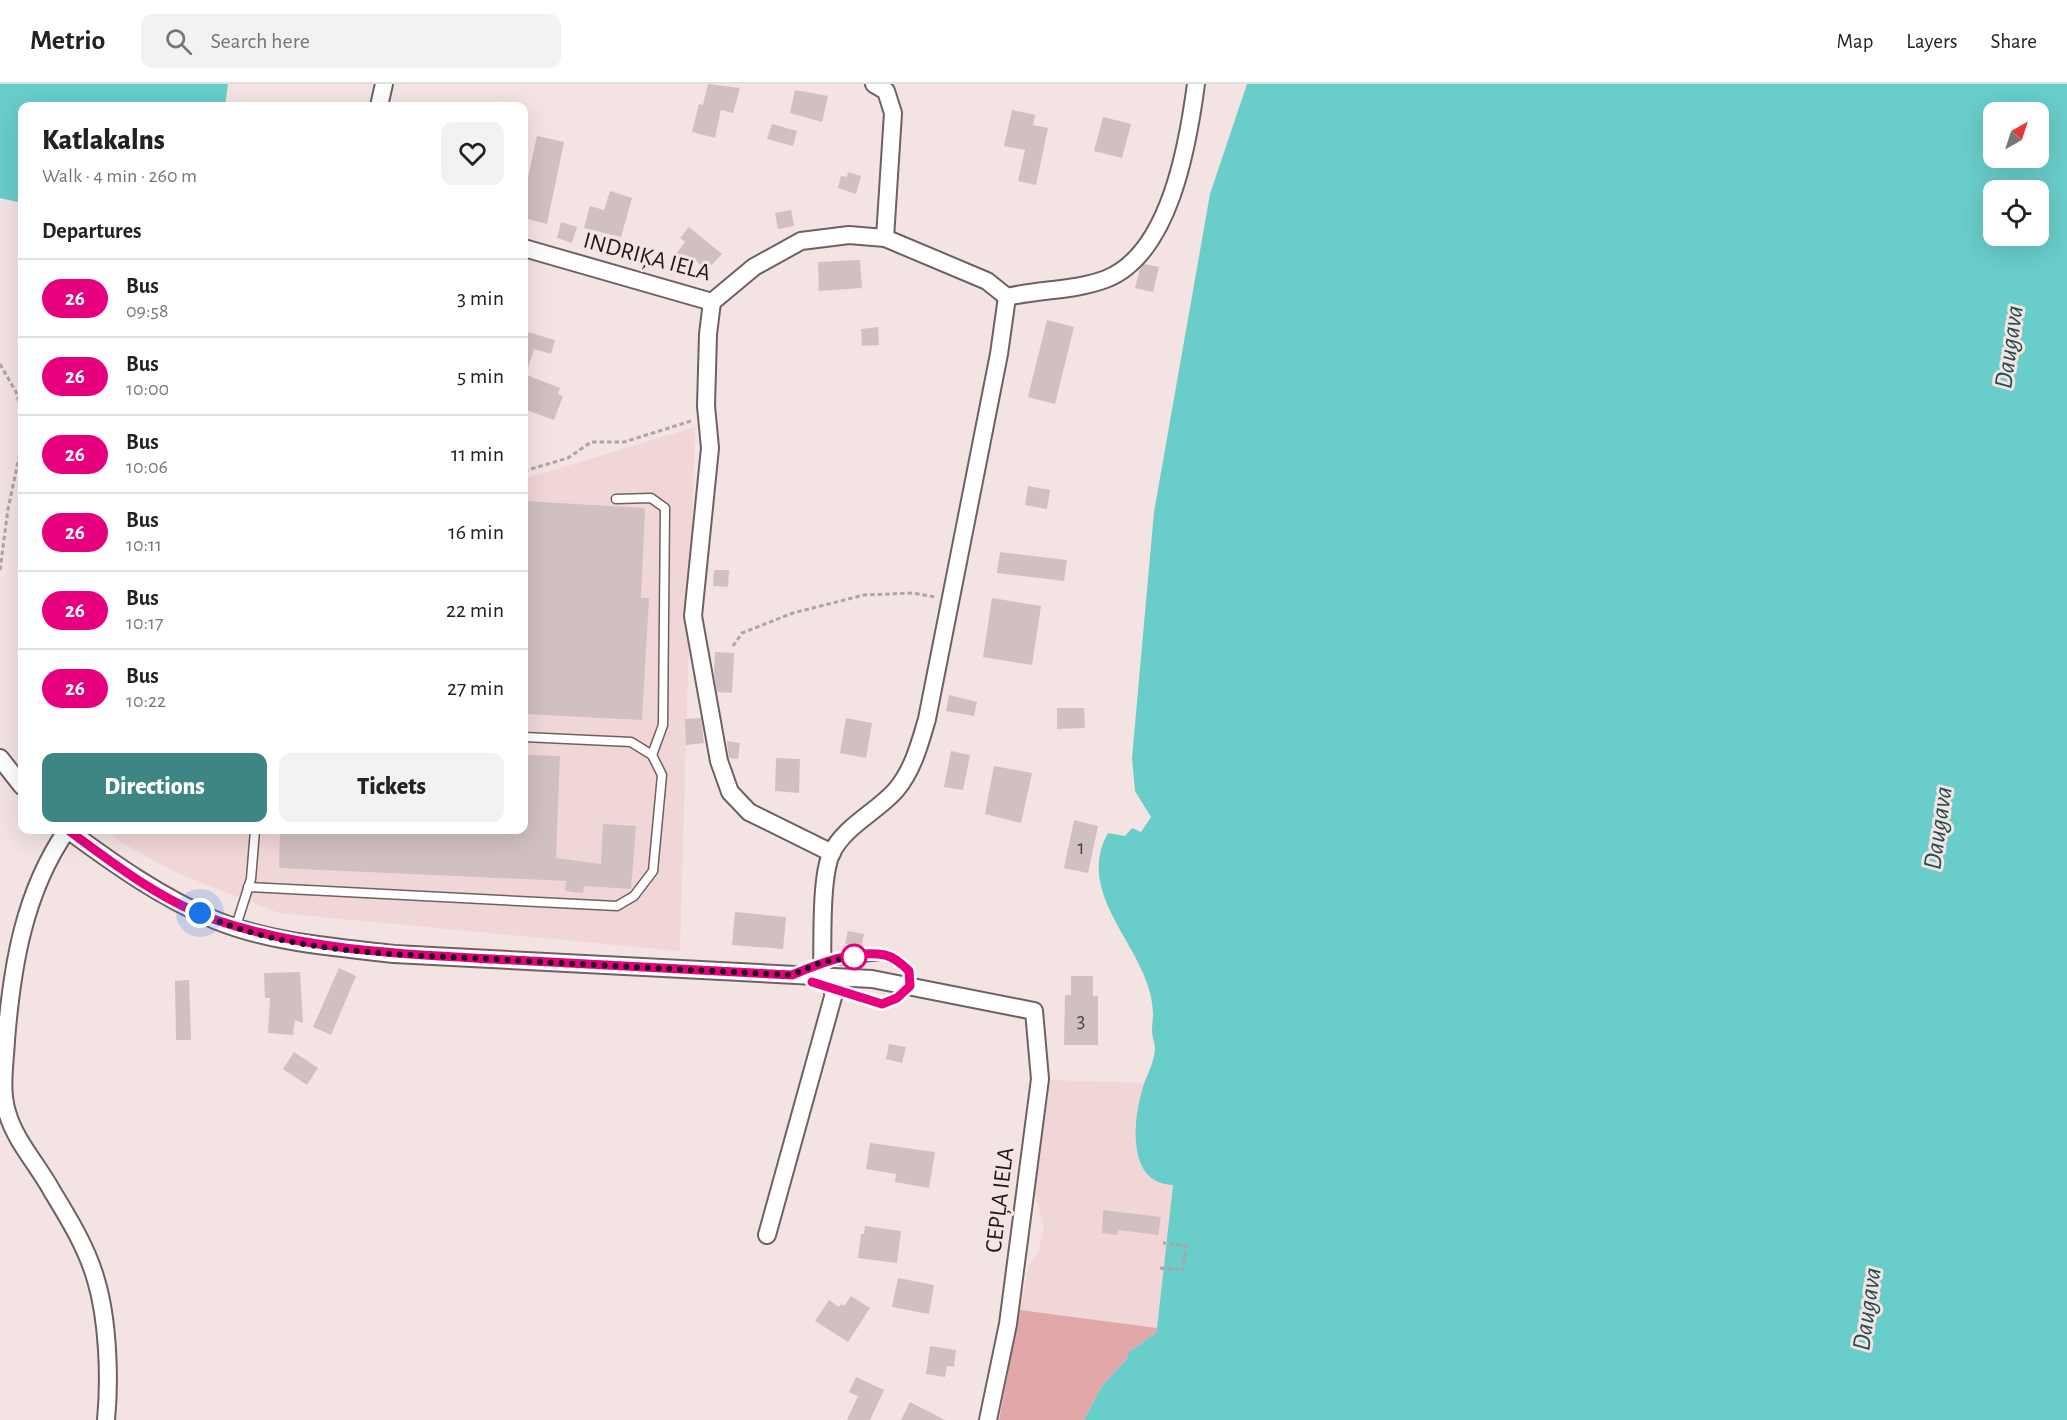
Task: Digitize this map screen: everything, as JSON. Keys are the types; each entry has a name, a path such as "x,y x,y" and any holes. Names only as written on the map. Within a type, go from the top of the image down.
{"street":[{"path":"380,102 384,84"},
{"path":"874,84 886,91 893,113 885,238"},
{"path":"767,1235 828,976 826,876 832,853 852,828 895,791 919,748 927,719 949,600 974,486 999,354 1007,297 1081,287 1107,279 1125,268 1139,254 1151,240 1165,213 1179,172 1196,84"},
{"name":"INDRIĶA IELA","path":"528,249 712,302 754,267 801,241 849,235 885,238 987,281 1007,297"},
{"path":"712,302 708,334 706,416 710,448 693,616 719,762 730,792 748,812 832,853"},
{"path":"0,758 18,781"},
{"path":"65,834 54,848 19,936 11,980 3,1088 7,1113 15,1133 74,1228 96,1280 103,1319 106,1420"},
{"path":"73,834 115,865 166,896 217,921 319,945 394,954 872,979 910,986"},
{"name":"CEPĻA IELA","path":"910,986 1034,1011 1040,1079 1008,1324 988,1420"}],"lane":[{"path":"616,499 651,498 665,508 663,725 652,755"},
{"path":"248,887 617,906 634,896 653,871 662,775 652,755 631,742 528,738"},
{"path":"236,926 248,887 255,834"},
{"path":"885,955 898,961 909,971 910,986 897,998 882,1004 828,976 885,955"}],"path":[{"path":"0,364 18,398"},
{"path":"528,470 568,458 591,442 624,442 706,416"},
{"path":"0,570 18,463"},
{"path":"733,646 742,633 793,613 864,595 913,593 949,600"},
{"path":"1160,1268 1183,1270 1186,1246 1163,1243"}],"shaded area":[{"path":"695,427 680,951 279,913 177,873 117,840 110,834 528,834 528,478"},
{"path":"1049,1080 1144,1083 1138,1112 1136,1149 1140,1163 1173,1185 1157,1328 1020,1310 1029,1264 1038,1254 1044,1228 1032,1181"},
{"path":"1020,1310 1157,1328 1157,1332 1128,1353 1127,1359 1102,1386 1084,1420 999,1420"}],"water":[{"path":"0,84 228,84 226,102 18,102 18,202 0,198"},
{"name":"Daugava","path":"1247,84 2067,84 2067,1420 1084,1420 1102,1386 1127,1359 1128,1353 1157,1332 1173,1185 1158,1182 1147,1173 1140,1161 1136,1146 1140,1098 1155,1047 1152,1031 1153,1013 1149,990 1140,967 1106,902 1100,880 1100,857 1108,833 1125,836 1132,828 1141,832 1151,817 1135,791 1132,758 1154,512 1210,194"}],"building":[{"path":"708,84 740,88 733,113 721,110 715,138 692,132 699,104 703,105"},
{"path":"795,90 828,96 822,122 790,113"},
{"path":"1012,110 1035,115 1033,125 1048,128 1036,185 1018,181 1025,150 1004,146"},
{"path":"1103,117 1131,124 1122,158 1094,151"},
{"path":"772,124 797,131 793,146 767,139"},
{"path":"537,136 564,142 547,224 528,219 528,177"},
{"path":"848,172 861,176 856,194 838,188 841,176 847,177"},
{"path":"610,191 632,198 621,237 584,228 590,206 604,210"},
{"path":"791,210 794,226 778,229 775,213"},
{"path":"561,222 577,227 572,243 557,238"},
{"path":"689,227 722,254 712,265 706,260 702,266 695,260 690,266 676,254 685,242 680,238"},
{"path":"860,260 862,288 819,291 818,262"},
{"path":"1144,264 1159,267 1153,292 1135,288 1140,269"},
{"path":"1047,320 1074,327 1055,404 1028,397"},
{"path":"878,327 879,345 862,346 861,329"},
{"path":"528,332 555,340 551,354 534,349 528,368"},
{"path":"528,376 560,388 558,394 563,396 554,420 528,410"},
{"path":"1028,486 1050,490 1047,509 1025,505"},
{"path":"528,501 645,508 641,598 649,598 642,720 528,714"},
{"path":"1000,552 1067,560 1064,581 997,573"},
{"path":"714,570 729,570 728,587 713,586"},
{"path":"992,598 1041,606 1032,665 983,657"},
{"path":"715,652 734,653 732,693 717,692 714,673"},
{"path":"949,695 977,702 974,716 946,711"},
{"path":"1057,708 1084,708 1085,728 1057,729"},
{"path":"701,718 704,743 686,745 685,719"},
{"path":"846,718 872,723 866,758 840,753"},
{"path":"727,741 740,743 738,759 729,758"},
{"path":"951,751 970,755 963,790 944,787"},
{"path":"528,755 560,756 556,858 601,864 603,824 636,826 631,889 584,886 583,893 565,891 566,881 279,868 280,834 528,834"},
{"path":"776,758 800,759 799,793 775,791"},
{"path":"994,766 1032,773 1021,823 985,814"},
{"path":"1074,820 1098,826 1088,873 1064,868"},
{"path":"735,912 786,917 783,949 732,945"},
{"path":"848,931 864,934 861,948 845,944"},
{"path":"339,968 356,976 331,1035 313,1027"},
{"path":"300,972 303,1023 295,1020 293,1035 268,1033 270,998 265,998 264,973"},
{"path":"1071,976 1093,976 1093,996 1098,996 1098,1045 1064,1045 1065,995 1071,995"},
{"path":"189,980 191,1040 176,1040 175,981"},
{"path":"889,1044 906,1047 902,1063 886,1059"},
{"path":"294,1052 318,1068 307,1085 283,1069"},
{"path":"870,1143 935,1152 929,1188 895,1182 896,1174 866,1169"},
{"path":"1103,1210 1161,1217 1158,1235 1118,1230 1117,1235 1102,1233"},
{"path":"865,1226 901,1231 897,1263 858,1258 861,1234 864,1234"},
{"path":"898,1278 934,1285 929,1314 892,1307"},
{"path":"851,1296 870,1308 848,1342 815,1321 829,1300 839,1307 841,1304 844,1306"},
{"path":"930,1346 956,1350 954,1367 947,1366 945,1377 926,1374"},
{"path":"856,1377 884,1390 870,1420 847,1420 858,1396 849,1392"},
{"path":"910,1402 945,1420 901,1420"}],"bus line":[{"name":"26","path":"73,834 115,865 149,886 217,921 319,945 394,954 792,975 822,962 885,955 898,961 909,971 910,986 897,998 882,1004 812,982"}],"route":[{"path":"200,913 217,921 265,934 319,945 394,954 792,975 822,962 854,957"}]}
